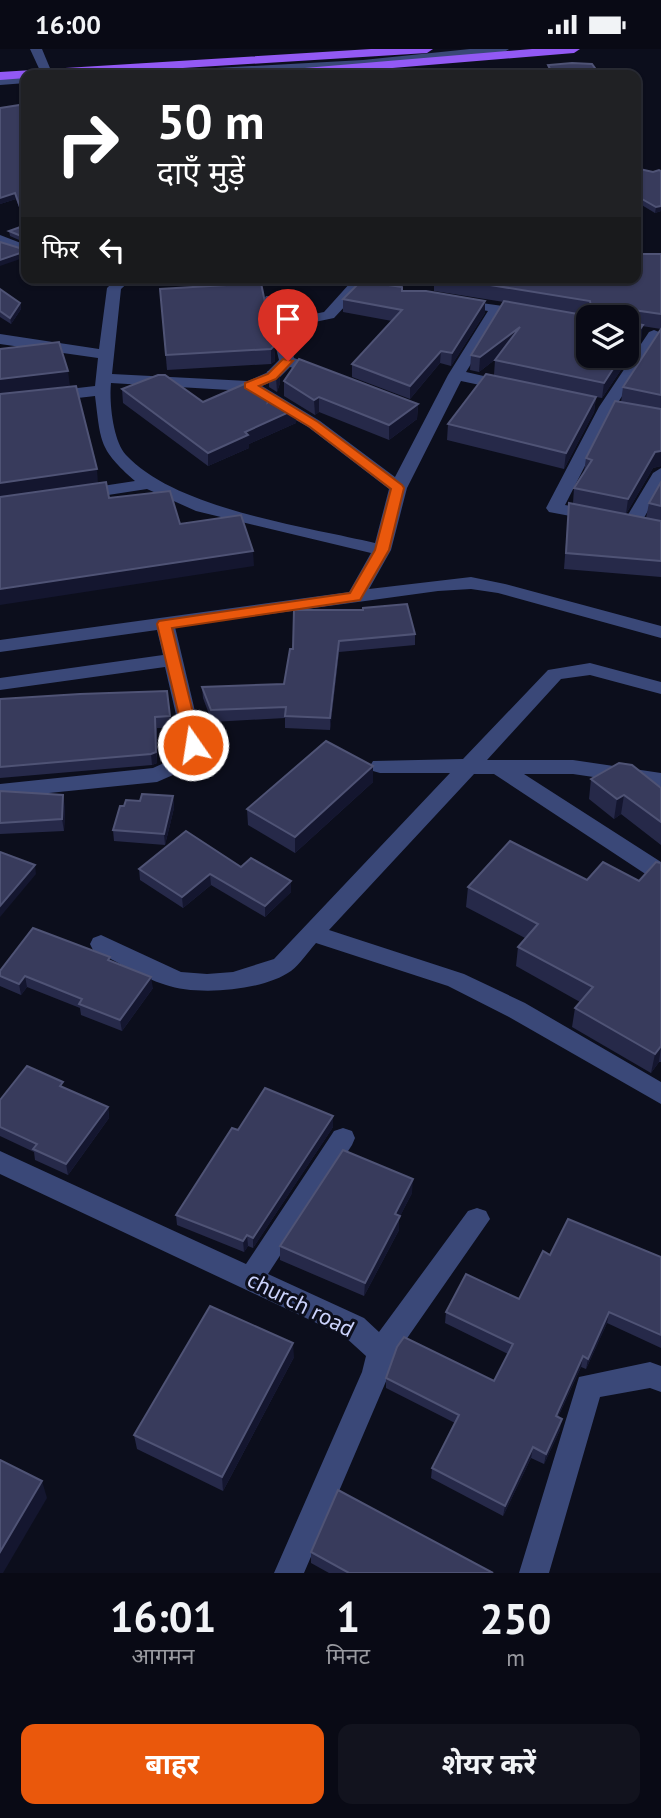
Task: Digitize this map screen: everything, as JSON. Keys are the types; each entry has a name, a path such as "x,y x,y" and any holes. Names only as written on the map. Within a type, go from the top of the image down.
{"main road":[{"path":"103,70 424,53 574,49"},
{"path":"304,70 424,53"},
{"path":"0,80 21,77"},
{"path":"0,91 21,89"}],"street":[{"path":"36,49 45,70"},
{"path":"252,70 363,64 410,58 424,53 503,49"},
{"path":"178,70 410,58"},
{"path":"0,80 21,81"},
{"path":"0,239 21,248"},
{"path":"119,284 114,288 102,384 109,439 117,456 149,484 202,507 382,550"},
{"path":"277,324 309,321 329,315 356,285 403,292"},
{"path":"271,299 288,361"},
{"path":"444,299 537,315"},
{"path":"355,597 382,550 398,488 427,414 456,375 498,308"},
{"path":"639,332 658,335 608,407 555,508 651,527"},
{"path":"0,339 105,354"},
{"path":"288,361 336,380"},
{"path":"0,402 102,384 250,386 272,376 288,361"},
{"path":"456,375 519,388"},
{"path":"250,386 314,424 398,488"},
{"path":"632,523 661,474"},
{"path":"68,496 149,484"},
{"path":"0,646 438,585 471,583 499,587 661,632"},
{"path":"0,791 157,775 182,763 193,745 164,624"},
{"path":"0,684 173,660"},
{"path":"101,944 179,981 220,982 247,979 282,965 555,674 590,669 661,688"},
{"path":"380,766 573,767 661,780"},
{"path":"497,766 661,873"},
{"path":"312,933 456,980 517,1010 661,1094"},
{"path":"251,1278 343,1138"},
{"name":"church road","path":"0,1162 354,1327 381,1352"},
{"path":"289,1573 376,1372 381,1352 477,1219"},
{"path":"534,1573 589,1385 650,1375 661,1379"}],"building":[{"path":"592,64 596,70 529,70 550,69 548,65"},
{"path":"21,105 21,210 15,193 0,198 0,108"},
{"path":"641,169 661,171 661,206 656,207 641,198"},
{"path":"21,227 21,236 9,231"},
{"path":"0,242 21,248 21,253 0,260"},
{"path":"641,254 661,254 661,314 639,311 639,305 591,305 590,301 484,284 641,284"},
{"path":"261,284 274,346 271,349 166,355 160,289"},
{"path":"358,284 382,284 402,287 402,291 426,291 485,301 452,353 441,351 410,386 352,364 402,310 343,299"},
{"path":"0,289 20,303 10,318 0,311"},
{"path":"504,301 576,314 576,368 614,368 604,383 495,360 520,327 480,357 471,355"},
{"path":"661,329 661,395 623,387 635,368 639,368 639,363"},
{"path":"59,342 68,371 0,379 0,349"},
{"path":"299,359 418,404 389,425 319,397 314,400 284,381"},
{"path":"279,368 276,377 269,372"},
{"path":"486,374 596,397 566,453 448,424"},
{"path":"158,375 165,375 203,402 249,382 270,395 268,402 274,397 296,409 245,432 248,435 208,453 122,389"},
{"path":"76,386 97,469 0,483 0,394"},
{"path":"615,401 661,409 661,451 655,452 628,499 574,488 592,460 586,458"},
{"path":"106,482 109,498 170,491 180,524 241,515 253,551 0,589 0,497"},
{"path":"661,482 661,506 649,503"},
{"path":"569,503 661,521 661,561 566,553"},
{"path":"407,604 415,634 339,641 330,718 285,716 286,707 211,710 202,687 284,684 290,649 293,649 294,610 363,610"},
{"path":"167,691 170,716 155,717 156,752 0,767 0,699"},
{"path":"326,741 373,766 295,837 247,809"},
{"path":"619,763 632,765 661,788 661,822 624,795 617,799 591,779"},
{"path":"0,791 63,795 62,819 0,823"},
{"path":"142,794 173,796 164,834 113,830 120,806 124,806 126,800 140,801"},
{"path":"186,831 241,867 251,858 291,881 265,906 210,874 182,897 139,869"},
{"path":"510,841 587,880 603,862 639,881 656,862 661,863 661,1046 655,1054 575,1008 593,987 518,947 538,924 468,887"},
{"path":"0,852 35,865 0,906"},
{"path":"33,928 110,957 108,960 151,977 120,1020 79,1004 82,999 25,976 19,984 0,976 0,971"},
{"path":"27,1066 63,1082 60,1086 108,1107 66,1164 33,1149 37,1144 0,1127 0,1100"},
{"path":"265,1088 333,1116 253,1238 247,1235 243,1241 176,1215 232,1128 238,1130"},
{"path":"343,1150 413,1179 395,1214 400,1216 365,1283 280,1246"},
{"path":"568,1219 661,1257 661,1335 609,1312 588,1359 583,1356 556,1416 562,1419 546,1454 533,1447 505,1506 432,1468 459,1415 386,1378 397,1347 404,1337 494,1381 513,1344 446,1312 466,1274 519,1299 543,1251 550,1255"},
{"path":"210,1306 293,1343 222,1477 134,1435"},
{"path":"0,1460 42,1481 0,1552"},
{"path":"338,1490 493,1573 349,1573 311,1552"}],"route":[{"path":"193,745 164,624 355,597 382,550 390,521 398,488 314,424 250,386 272,376 288,361"}]}
